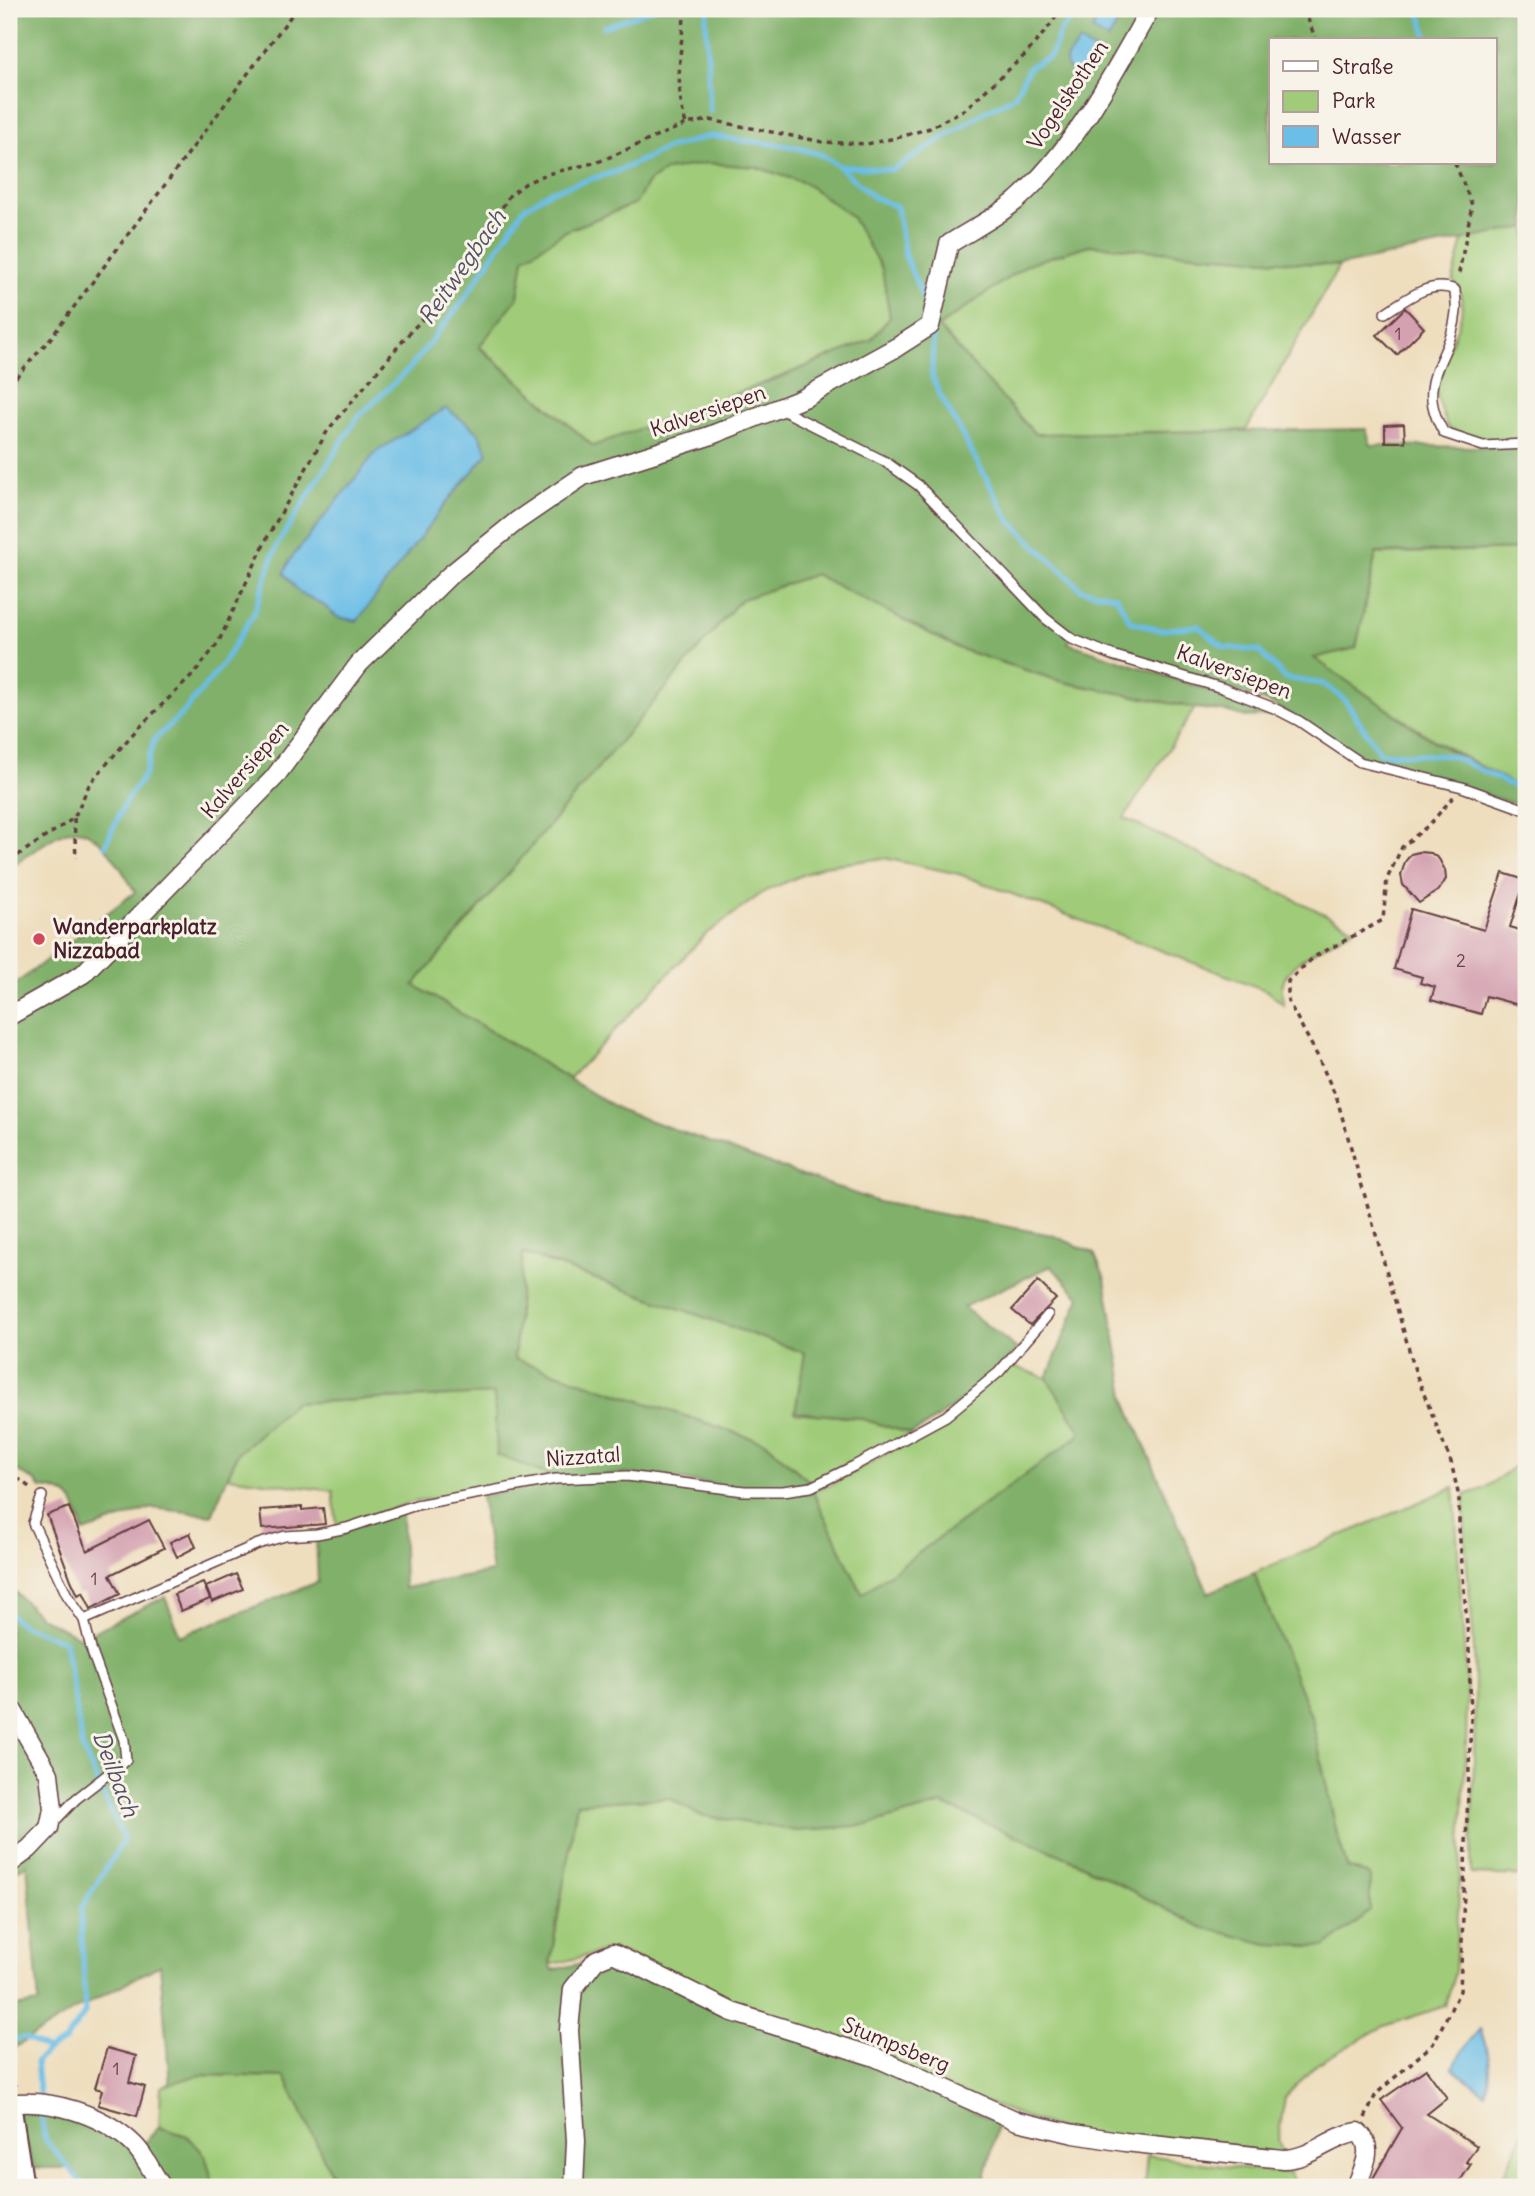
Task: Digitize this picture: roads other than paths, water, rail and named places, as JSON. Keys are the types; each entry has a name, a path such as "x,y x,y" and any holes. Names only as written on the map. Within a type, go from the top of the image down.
{"main road":[{"path":"17,2178 19,2106"}],"street":[{"name":"Vogelskothen","path":"779,408 804,398 886,354 930,326 949,244 1016,200 1063,151 1105,88 1150,9"},
{"name":"Kalversiepen","path":"9,1016 83,974 274,778 359,664 450,575 517,521 583,476 709,436 779,408"},
{"path":"9,1704 49,1774 53,1809 49,1828 29,1849 9,1864"},
{"name":"Stumpsberg","path":"574,2187 576,2141 569,2030 573,1989 596,1960 613,1953 732,2012 875,2057 1017,2121 1125,2142 1283,2159 1307,2156 1344,2134 1358,2132 1364,2137 1368,2152 1356,2187"},
{"path":"9,2104 71,2110 111,2127 133,2143 162,2187"}],"lane":[{"path":"1385,313 1433,287 1445,285 1455,290 1456,312 1450,335 1432,379 1433,409 1438,423 1444,433 1483,446 1526,444"},
{"name":"Kalversiepen","path":"779,408 884,461 918,485 1045,618 1072,639 1112,655 1222,688 1274,708 1299,721 1360,762 1462,786 1526,810"},
{"name":"Nizzatal","path":"84,1620 258,1544 285,1536 317,1534 347,1528 416,1505 556,1479 627,1476 744,1492 811,1487 946,1416 999,1372 1048,1315"},
{"path":"42,1496 33,1523 67,1595 84,1620 92,1652 124,1740 126,1760 76,1799 49,1828"}],"water":[{"path":"1103,9 1123,14 1108,40 1092,30"},
{"path":"1079,42 1100,53 1082,78 1067,68 1066,59"},
{"path":"446,408 478,432 488,453 450,498 357,621 337,617 322,604 299,592 284,573 290,560 376,452"},
{"path":"1480,2029 1490,2068 1485,2093 1452,2068 1463,2049"}],"waterway":[{"path":"604,27 653,9"},
{"path":"709,9 706,19 710,111"},
{"name":"Reitwegbach","path":"105,846 125,802 145,774 154,740 184,712 222,665 254,613 277,545 357,418 410,368 463,301 524,208 551,191 618,171 668,148 710,136 794,147 822,155 839,166 893,170 986,111 1014,97 1030,66 1050,57 1061,30 1082,9"},
{"path":"1419,9 1426,34"},
{"path":"840,167 873,197 897,207 905,256 927,307"},
{"path":"933,338 932,376 939,393 1010,521 1082,590 1116,596 1130,621 1160,630 1198,626 1224,647 1259,651 1285,678 1324,684 1345,700 1380,753 1452,756 1526,792"},
{"name":"Deilbach","path":"9,1614 22,1625 65,1641 83,1750 124,1840 81,1909 85,2013 65,2041 48,2050 36,2062 44,2138 85,2187"},
{"path":"9,2039 25,2038 48,2050"}],"place":[{"name":"Wanderparkplatz Nizzabad","path":"39,939"}]}
